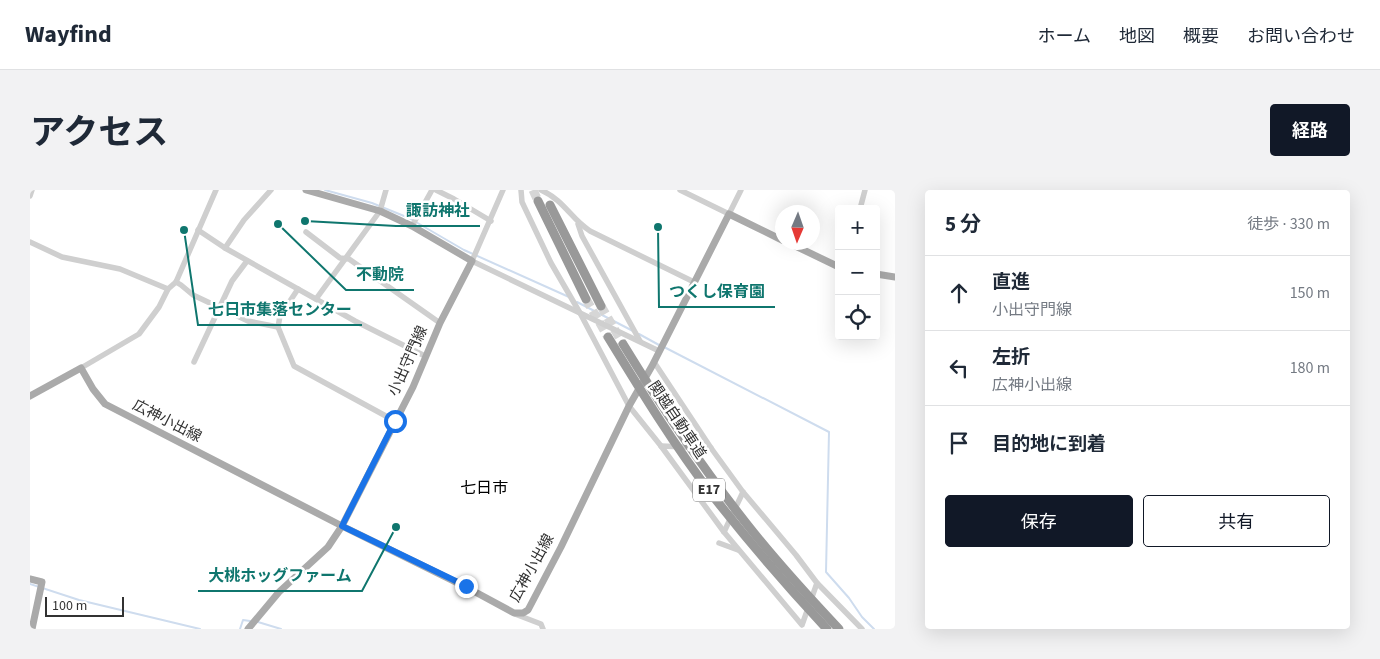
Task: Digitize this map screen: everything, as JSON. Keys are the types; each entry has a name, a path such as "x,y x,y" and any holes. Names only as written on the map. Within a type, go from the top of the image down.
{"highway":[{"path":"553,197 601,306"},
{"path":"538,201 586,299"},
{"name":"関越自動車道","path":"608,337 658,418 712,495 768,563 827,629"},
{"name":"関越自動車道","path":"623,344 666,413 720,490 775,558 839,629"}],"main road":[{"path":"306,190 380,211 412,226 472,261"},
{"path":"729,214 775,237"},
{"name":"広神小出線","path":"81,368 93,389 105,404 342,526 466,586 514,613 522,613 528,610 561,547 631,404 729,214"},
{"path":"804,250 835,265"},
{"name":"小出守門線","path":"248,629 279,592 328,547 342,526 413,386 440,323 472,261"},
{"path":"880,275 895,277"},
{"path":"30,396 81,368"},
{"path":"30,579 42,582 32,629"}],"street":[{"path":"30,196 32,190"},
{"path":"81,368 139,334 159,307 168,289 176,282 216,190"},
{"path":"226,248 244,220 271,190"},
{"path":"316,299 380,211 386,190"},
{"path":"412,226 434,190 454,199 491,221"},
{"path":"503,190 472,261 659,351"},
{"path":"521,190 522,202 551,263 631,404 740,551 802,625 816,585"},
{"path":"540,190 553,197 569,210 578,223 582,236 640,341"},
{"path":"680,190 729,214 741,190"},
{"path":"861,205 865,190"},
{"path":"578,223 694,282"},
{"path":"198,230 247,261 355,322 425,356"},
{"path":"306,232 340,258 349,259 440,323"},
{"path":"30,242 62,257 120,269 168,289"},
{"path":"194,362 218,307 232,281 247,261"},
{"path":"176,282 192,296 248,321 278,327"},
{"path":"298,289 280,316 278,327 294,366 395,421"},
{"path":"653,364 743,493 796,555 816,585 862,629"},
{"path":"662,446 710,448"},
{"path":"725,531 743,493"},
{"path":"719,542 740,551"},
{"path":"514,613 541,624 543,629"}],"waterway":[{"path":"325,190 372,203 409,218 464,250 569,297"},
{"name":"関越自動車道","path":"577,302 633,331"},
{"path":"639,334 659,345"},
{"path":"664,347 829,432 826,572 874,629"},
{"path":"30,584 79,600 200,629"},
{"path":"240,629 243,620 250,621"},
{"path":"258,622 281,629"}],"tunnel":[{"path":"533,190 538,201"},
{"path":"586,299 608,337"},
{"path":"601,306 623,344"}],"place":[{"name":"諏訪神社","path":"305,221"},
{"name":"不動院","path":"278,224"},
{"name":"つくし保育園","path":"658,227"},
{"name":"七日市集落センター","path":"184,230"},
{"name":"大桃ホッグファーム","path":"396,527"}],"district":[{"name":"七日市","path":"484,488"}],"route":[{"path":"395,421 342,526 466,586"}]}
